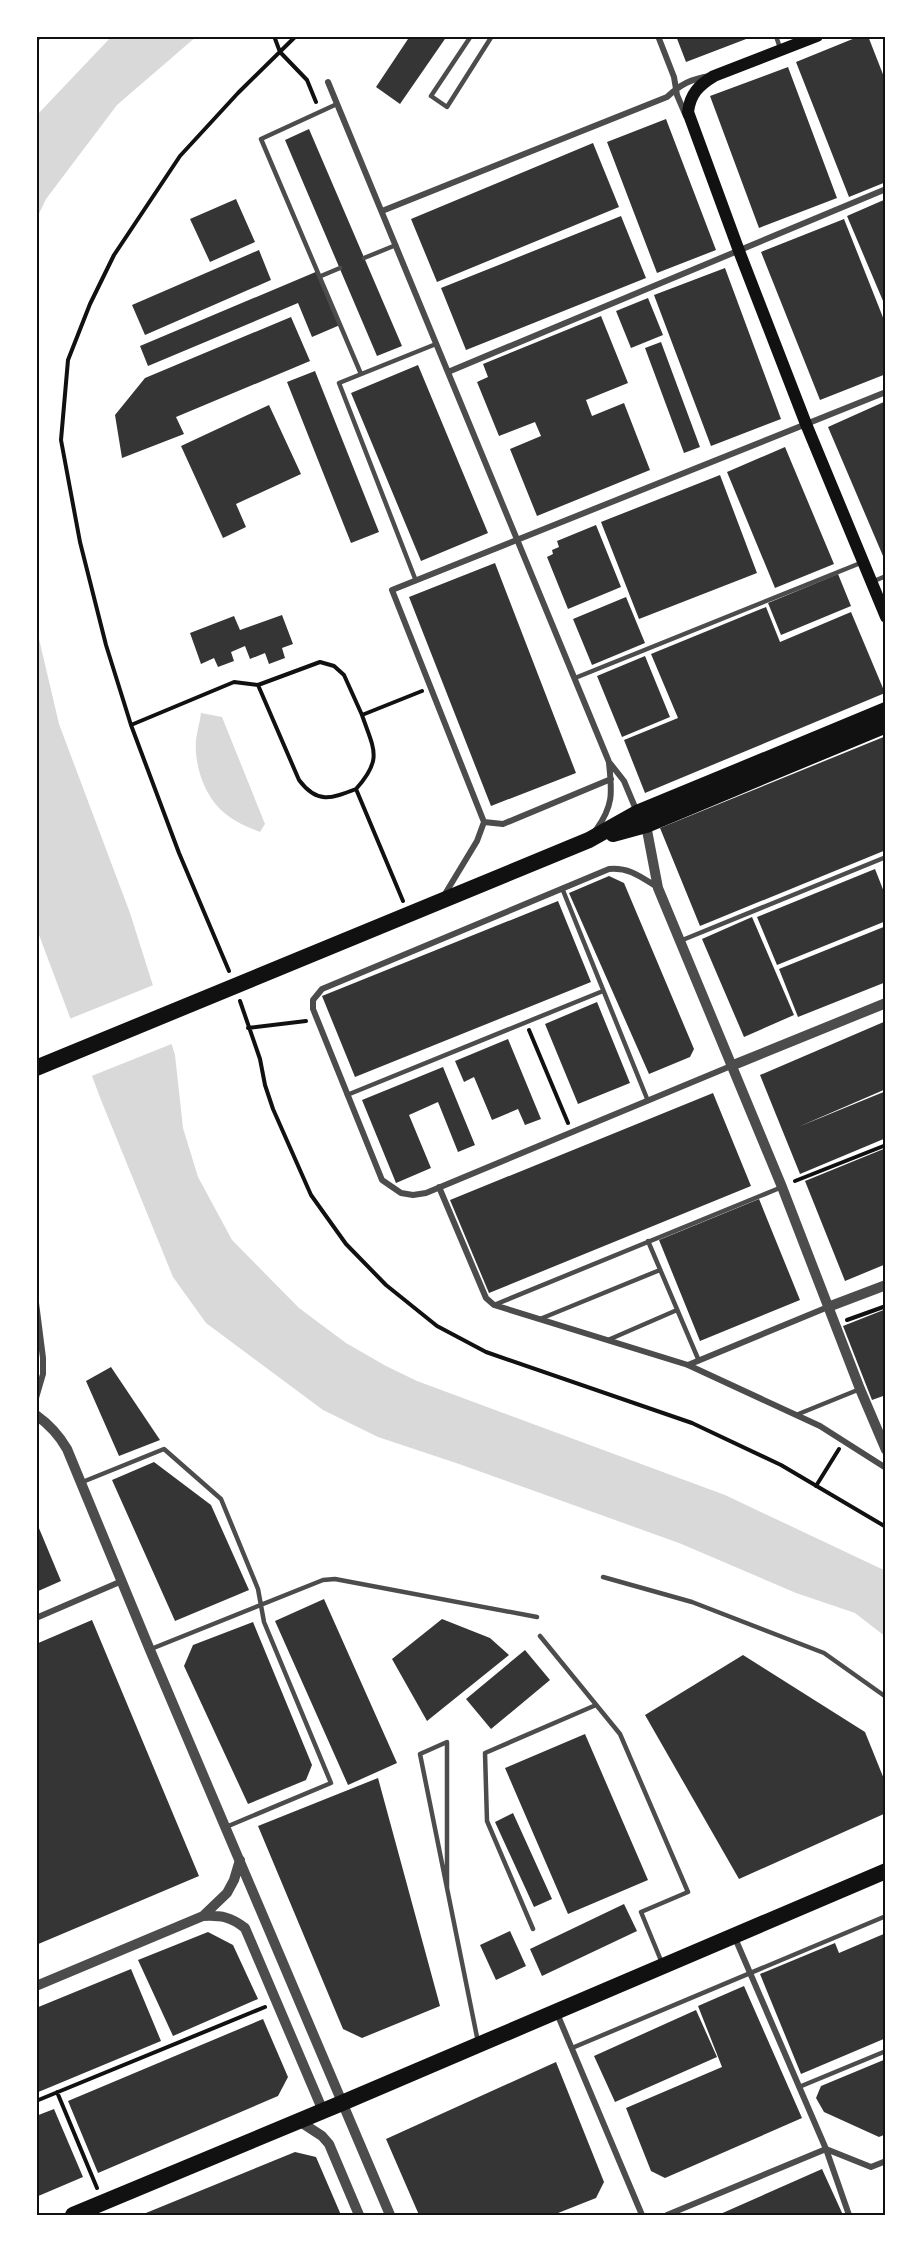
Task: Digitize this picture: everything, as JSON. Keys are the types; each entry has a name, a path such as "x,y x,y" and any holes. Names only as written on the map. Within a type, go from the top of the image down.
{"highway":[{"path":"641,819 886,710"},
{"path":"36,1068 641,819 886,725"},
{"path":"74,2215 105,2209 299,2121 886,1871"}],"main road":[{"path":"817,36 714,76 702,83 693,94 688,112 806,424 886,617"}],"street":[{"path":"658,36 674,77 684,113 690,122"},
{"path":"381,211 668,97 681,83 714,76"},
{"path":"328,82 609,762 610,804 606,817 589,840"},
{"path":"448,372 886,189"},
{"path":"441,901 477,841 484,822 392,590 886,392"},
{"path":"609,762 624,781 641,819 658,888 782,1186 860,1389 886,1450"},
{"path":"484,822 503,824 611,779"},
{"path":"658,888 622,868 609,869 322,989 313,1000 316,1020 382,1180 401,1193 413,1195 426,1193 886,1003"},
{"path":"439,1187 486,1298 494,1305 688,1365 820,1426 886,1468"},
{"path":"688,1365 886,1285"},
{"path":"36,1303 43,1366 36,1398"},
{"path":"36,1415 60,1436 67,1449 390,2215"},
{"path":"36,1618 122,1581"},
{"path":"203,1916 227,1893 240,1860"},
{"path":"36,1986 203,1916 220,1915 235,1920 245,1928 323,2111"},
{"path":"734,1935 826,2149 849,2215"},
{"path":"556,2011 642,2215"},
{"path":"299,2121 322,2136 329,2144 359,2215"},
{"path":"668,2215 826,2149 872,2167 886,2161"}],"lane":[{"path":"471,36 431,96 447,107 492,36"},
{"path":"776,36 781,50"},
{"path":"338,104 261,139 361,374"},
{"path":"364,258 396,245"},
{"path":"321,276 340,268"},
{"path":"416,581 339,383 436,344"},
{"path":"575,678 863,562"},
{"path":"871,582 886,576"},
{"path":"680,941 886,857"},
{"path":"562,888 648,1101"},
{"path":"347,1095 603,990"},
{"path":"494,1305 782,1186"},
{"path":"648,1241 699,1361"},
{"path":"540,1319 660,1270"},
{"path":"607,1340 677,1310"},
{"path":"796,1414 860,1389"},
{"path":"81,1483 164,1449 221,1499 258,1589 264,1622 331,1783 226,1827"},
{"path":"603,1577 692,1602 824,1653 886,1697"},
{"path":"150,1650 323,1580 335,1580 537,1617"},
{"path":"540,1636 620,1734 688,1892 641,1912 663,1965"},
{"path":"533,1929 488,1821 485,1753 596,1705"},
{"path":"447,1888 447,1742 420,1754 447,1888 479,2044"},
{"path":"572,2048 886,1916"},
{"path":"799,2087 886,2051"}],"path":[{"path":"36,40 40,36"},
{"path":"274,36 280,52 307,80 319,111"},
{"path":"296,36 180,156 114,255 90,304 68,360 61,440 80,542 106,645 131,725 260,1059 265,1085 273,1108 311,1195 346,1244 386,1285 437,1326 486,1352 692,1423 781,1465 886,1527"},
{"path":"131,725 234,682 258,685 320,662 334,666 344,675 362,715 372,745 375,759 369,774 356,789 337,797 326,798 307,791 299,780 258,685"},
{"path":"362,715 431,688"},
{"path":"356,789 409,915"},
{"path":"248,1028 316,1020"},
{"path":"526,1022 572,1132"},
{"path":"782,1186 886,1145"},
{"path":"835,1325 886,1306"},
{"path":"816,1486 838,1449"},
{"path":"36,2101 276,2002"},
{"path":"57,2092 105,2209"}],"shaded area":[{"path":"112,36 197,36 117,105 46,199 36,220 36,116"},
{"path":"36,626 59,724 130,913 175,1055 183,1128 198,1177 232,1240 299,1308 346,1343 386,1366 417,1381 725,1495 886,1571 886,1637 855,1613 796,1593 679,1543 378,1437 323,1410 206,1323 173,1277 101,1100 36,927"},
{"path":"201,713 222,717 265,824 260,832 239,823 219,808 202,781 196,750"}],"pier":[{"path":"156,984 174,1043 89,1077 67,1020"}],"building":[{"path":"410,36 447,36 400,104 376,87"},
{"path":"676,36 754,36 686,62"},
{"path":"860,36 868,36 886,82 886,182 849,197 796,62"},
{"path":"788,67 837,198 759,228 710,96"},
{"path":"666,119 716,250 657,273 607,142"},
{"path":"309,129 402,346 377,356 285,140"},
{"path":"593,143 619,207 437,282 411,219"},
{"path":"236,199 255,242 210,262 190,219"},
{"path":"886,199 886,308 847,216"},
{"path":"621,216 646,278 466,350 441,288"},
{"path":"844,219 886,325 886,374 820,400 761,252"},
{"path":"259,250 271,280 145,335 132,305"},
{"path":"725,268 781,419 711,446 654,295"},
{"path":"318,271 340,325 312,337 298,303 148,366 140,346"},
{"path":"648,298 663,335 631,348 616,311"},
{"path":"601,316 628,383 586,400 592,416 624,403 650,470 537,516 510,449 541,436 535,422 499,436 477,382 488,377 483,364"},
{"path":"291,317 310,361 176,417 184,434 122,458 115,415 145,378"},
{"path":"661,342 700,447 684,453 645,348"},
{"path":"418,365 488,533 421,561 351,393"},
{"path":"315,371 379,532 351,543 287,382"},
{"path":"886,401 886,563 828,427"},
{"path":"269,405 301,474 236,504 246,527 223,538 181,446"},
{"path":"785,447 834,564 775,588 727,472"},
{"path":"720,475 757,573 639,619 601,522"},
{"path":"596,525 621,587 568,609 547,557 553,554 552,550 559,547 557,541"},
{"path":"495,563 576,773 491,806 409,597"},
{"path":"838,574 851,606 781,635 768,603"},
{"path":"626,597 645,643 592,665 573,619"},
{"path":"766,607 780,642 851,612 885,693 645,793 624,740 678,718 651,654"},
{"path":"282,615 293,644 282,648 285,658 269,664 265,653 250,659 245,646 231,652 234,661 218,667 214,658 201,664 190,633 234,616 240,630"},
{"path":"645,656 670,717 622,737 597,676"},
{"path":"886,736 886,850 700,926 660,828"},
{"path":"875,869 886,897 886,921 777,965 757,917"},
{"path":"609,876 624,883 694,1049 690,1057 649,1074 569,893"},
{"path":"558,901 591,982 355,1077 322,996"},
{"path":"752,917 794,1015 744,1037 702,939"},
{"path":"886,926 886,982 798,1017 779,969"},
{"path":"597,1002 630,1083 578,1104 545,1024"},
{"path":"886,1021 886,1089 798,1127 886,1091 886,1138 800,1174 760,1075"},
{"path":"508,1039 541,1119 525,1125 518,1109 492,1120 474,1077 464,1082 455,1061"},
{"path":"443,1067 475,1145 458,1152 438,1102 409,1115 431,1168 396,1183 362,1100"},
{"path":"713,1093 751,1186 489,1293 450,1200"},
{"path":"886,1148 886,1264 845,1281 805,1181"},
{"path":"759,1199 800,1300 700,1341 659,1240"},
{"path":"886,1309 886,1395 872,1400 843,1326"},
{"path":"111,1367 160,1440 119,1456 86,1381"},
{"path":"154,1462 211,1505 249,1590 175,1621 112,1480"},
{"path":"36,1521 61,1581 36,1592"},
{"path":"324,1599 397,1763 348,1785 275,1621"},
{"path":"442,1619 490,1638 509,1655 427,1721 392,1659"},
{"path":"92,1620 199,1876 36,1945 36,1644"},
{"path":"253,1622 312,1765 306,1780 248,1804 184,1666 193,1645"},
{"path":"525,1650 550,1680 491,1729 466,1699"},
{"path":"743,1655 865,1732 886,1784 886,1813 739,1879 645,1715"},
{"path":"585,1734 648,1880 568,1914 505,1768"},
{"path":"378,1778 440,2006 362,2038 343,2029 258,1826"},
{"path":"513,1813 552,1899 534,1907 495,1822"},
{"path":"624,1904 637,1931 542,1976 530,1949"},
{"path":"510,1931 526,1966 496,1980 480,1945"},
{"path":"208,1932 233,1945 258,1999 173,2036 138,1960"},
{"path":"886,1933 886,2038 801,2074 760,1974 835,1943 839,1953"},
{"path":"131,1969 161,2041 36,2093 36,2008"},
{"path":"744,1986 802,2118 665,2178 651,2171 626,2108 722,2067 698,2006"},
{"path":"696,2010 717,2057 615,2102 594,2056"},
{"path":"263,2019 288,2077 278,2096 98,2173 68,2101"},
{"path":"886,2059 886,2134 879,2137 824,2112 816,2098 821,2086"},
{"path":"556,2062 604,2182 596,2198 553,2215 419,2215 386,2139"},
{"path":"54,2109 83,2177 36,2197 36,2116"},
{"path":"295,2152 316,2157 341,2215 141,2215"},
{"path":"822,2169 843,2215 718,2215"}]}
